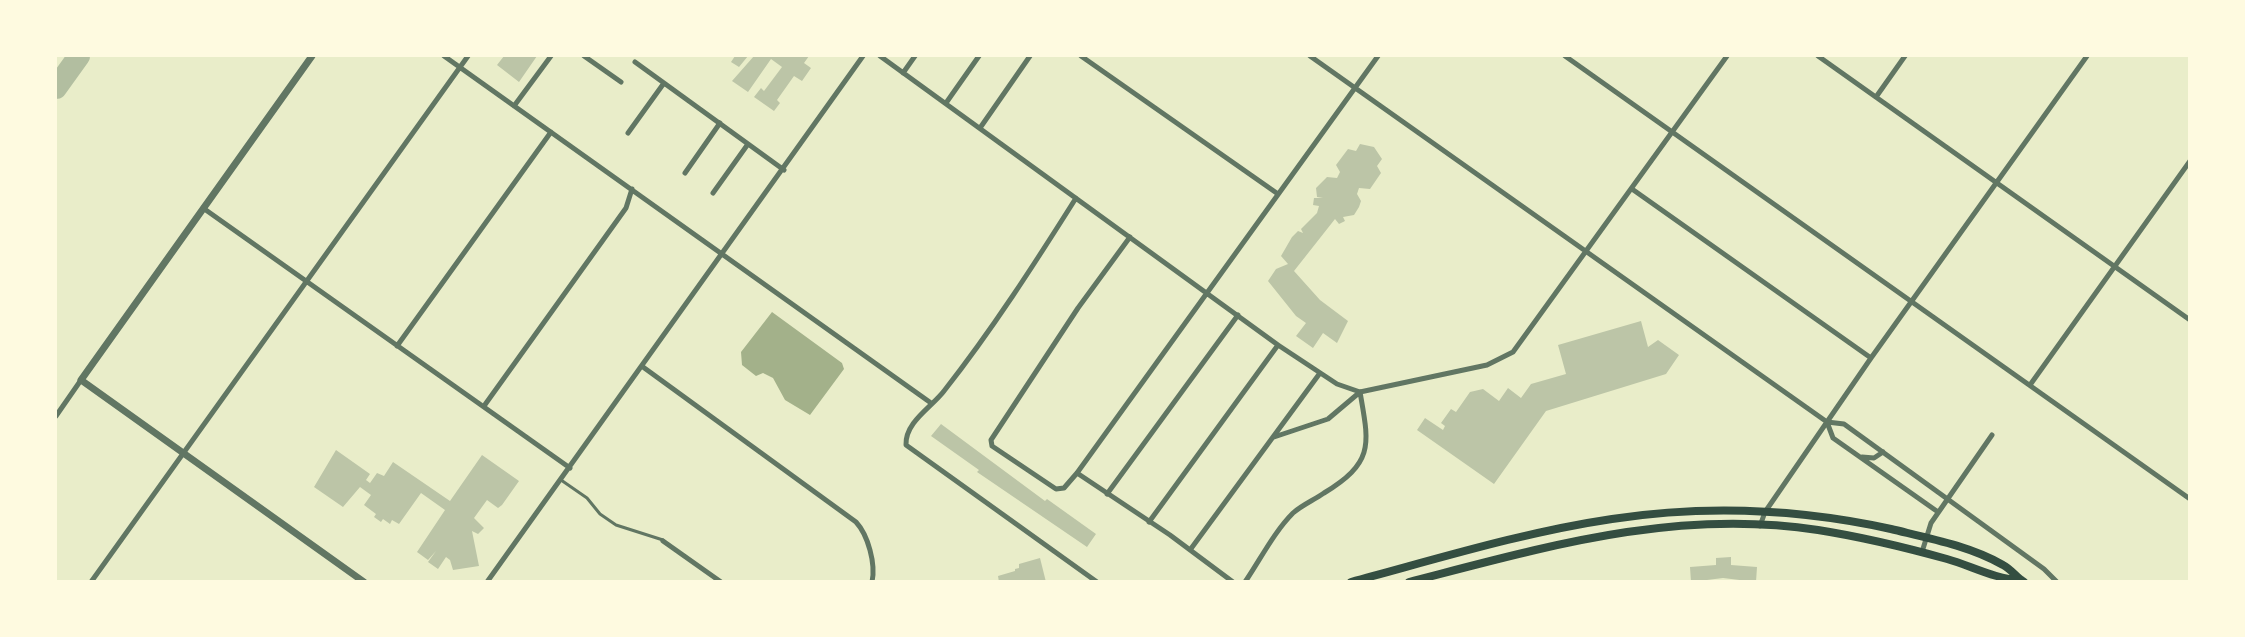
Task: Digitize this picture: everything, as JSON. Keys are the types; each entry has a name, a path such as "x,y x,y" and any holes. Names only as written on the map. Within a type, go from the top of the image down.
{"main road":[{"path":"1352,582 1503,542 1611,519 1661,513 1765,512 1850,520 1926,538 1999,563 2022,581"},
{"path":"1409,582 1549,545 1615,532 1691,525 1760,526 1859,537 1922,552 2002,579 2022,581"}],"street":[{"path":"56,416 312,56"},
{"path":"444,56 931,403"},
{"path":"91,582 305,280 468,56"},
{"path":"514,106 551,56"},
{"path":"584,56 621,82"},
{"path":"487,582 784,170 863,56"},
{"path":"880,56 1278,345 1344,388 1360,392 1487,365 1505,358 1519,344 1587,252 1727,56"},
{"path":"903,73 915,56"},
{"path":"946,104 979,56"},
{"path":"980,128 1030,56"},
{"path":"1081,56 1278,194"},
{"path":"1310,56 1827,422 1844,424 2044,568 2057,582"},
{"path":"1130,237 1078,308 991,443 1026,470 1056,489 1064,488 1077,473 1378,56"},
{"path":"1565,56 2190,499"},
{"path":"1818,56 2190,320"},
{"path":"1876,97 1905,56"},
{"path":"1760,526 1765,512 1870,358 2087,56"},
{"path":"635,62 784,170"},
{"path":"628,133 664,83"},
{"path":"684,173 720,123"},
{"path":"398,346 551,132"},
{"path":"713,193 748,144"},
{"path":"2030,385 2190,160"},
{"path":"484,406 626,208 632,189"},
{"path":"1632,189 1870,358"},
{"path":"1076,198 956,375 931,403 906,437 906,445 1097,582"},
{"path":"203,208 570,468"},
{"path":"1107,494 1238,315"},
{"path":"1149,522 1278,345"},
{"path":"643,367 856,522 863,529 873,574 872,582"},
{"path":"1190,550 1320,373"},
{"path":"81,380 364,582"},
{"path":"1274,437 1328,419 1360,392"},
{"path":"1245,582 1293,514 1339,483 1354,470 1363,457 1368,440 1360,392"},
{"path":"1827,422 1833,438 1938,512"},
{"path":"1922,552 1938,512 1992,435"},
{"path":"1858,456 1874,458 1883,453"},
{"path":"1077,473 1233,582"},
{"path":"663,540 721,582"}],"lane":[{"path":"561,480 587,498 600,514 616,525 663,540"}],"shaded area":[{"path":"772,312 842,363 844,369 810,415 785,400 773,378 763,373 756,376 742,365 741,352"}],"building":[{"path":"504,56 537,56 519,82 497,65"},
{"path":"735,56 748,56 739,67 731,62"},
{"path":"754,56 809,56 804,63 811,68 802,81 794,76 777,100 780,103 774,111 754,97 761,88 764,91 782,67 771,59 748,92 732,81"},
{"path":"1360,144 1374,147 1382,159 1377,166 1381,173 1370,189 1359,188 1357,194 1361,201 1354,215 1343,217 1345,221 1339,224 1335,219 1294,271 1320,300 1348,321 1337,343 1323,333 1313,348 1296,336 1306,323 1296,316 1268,281 1276,269 1288,264 1281,256 1292,237 1298,231 1303,233 1301,229 1317,213 1319,206 1313,205 1314,198 1323,198 1317,197 1316,188 1327,177 1337,178 1340,172 1336,165 1348,149 1356,151"},
{"path":"1641,321 1648,347 1658,340 1679,355 1666,374 1546,411 1494,484 1417,430 1425,418 1443,430 1445,426 1441,423 1451,409 1456,412 1470,392 1483,389 1499,401 1508,388 1521,398 1531,384 1566,374 1558,345"},
{"path":"941,424 1045,501 1047,499 1096,534 1087,547 977,472 979,470 931,436"},
{"path":"336,450 370,474 366,480 370,483 377,473 384,476 393,462 450,501 482,455 519,481 502,505 498,508 487,500 474,518 484,528 478,534 472,531 479,566 453,570 450,560 446,557 438,569 428,562 436,551 428,560 417,552 445,510 421,493 399,524 392,520 390,524 383,519 381,522 374,517 376,514 364,505 371,495 360,487 343,507 314,487"},
{"path":"1731,557 1731,565 1757,567 1756,582 1723,578 1691,582 1690,567 1716,565 1716,558"},
{"path":"1040,558 1046,582 999,582 998,576 1015,571 1019,568 1019,564"}],"taxiway":[{"path":"56,88 79,56"}]}
